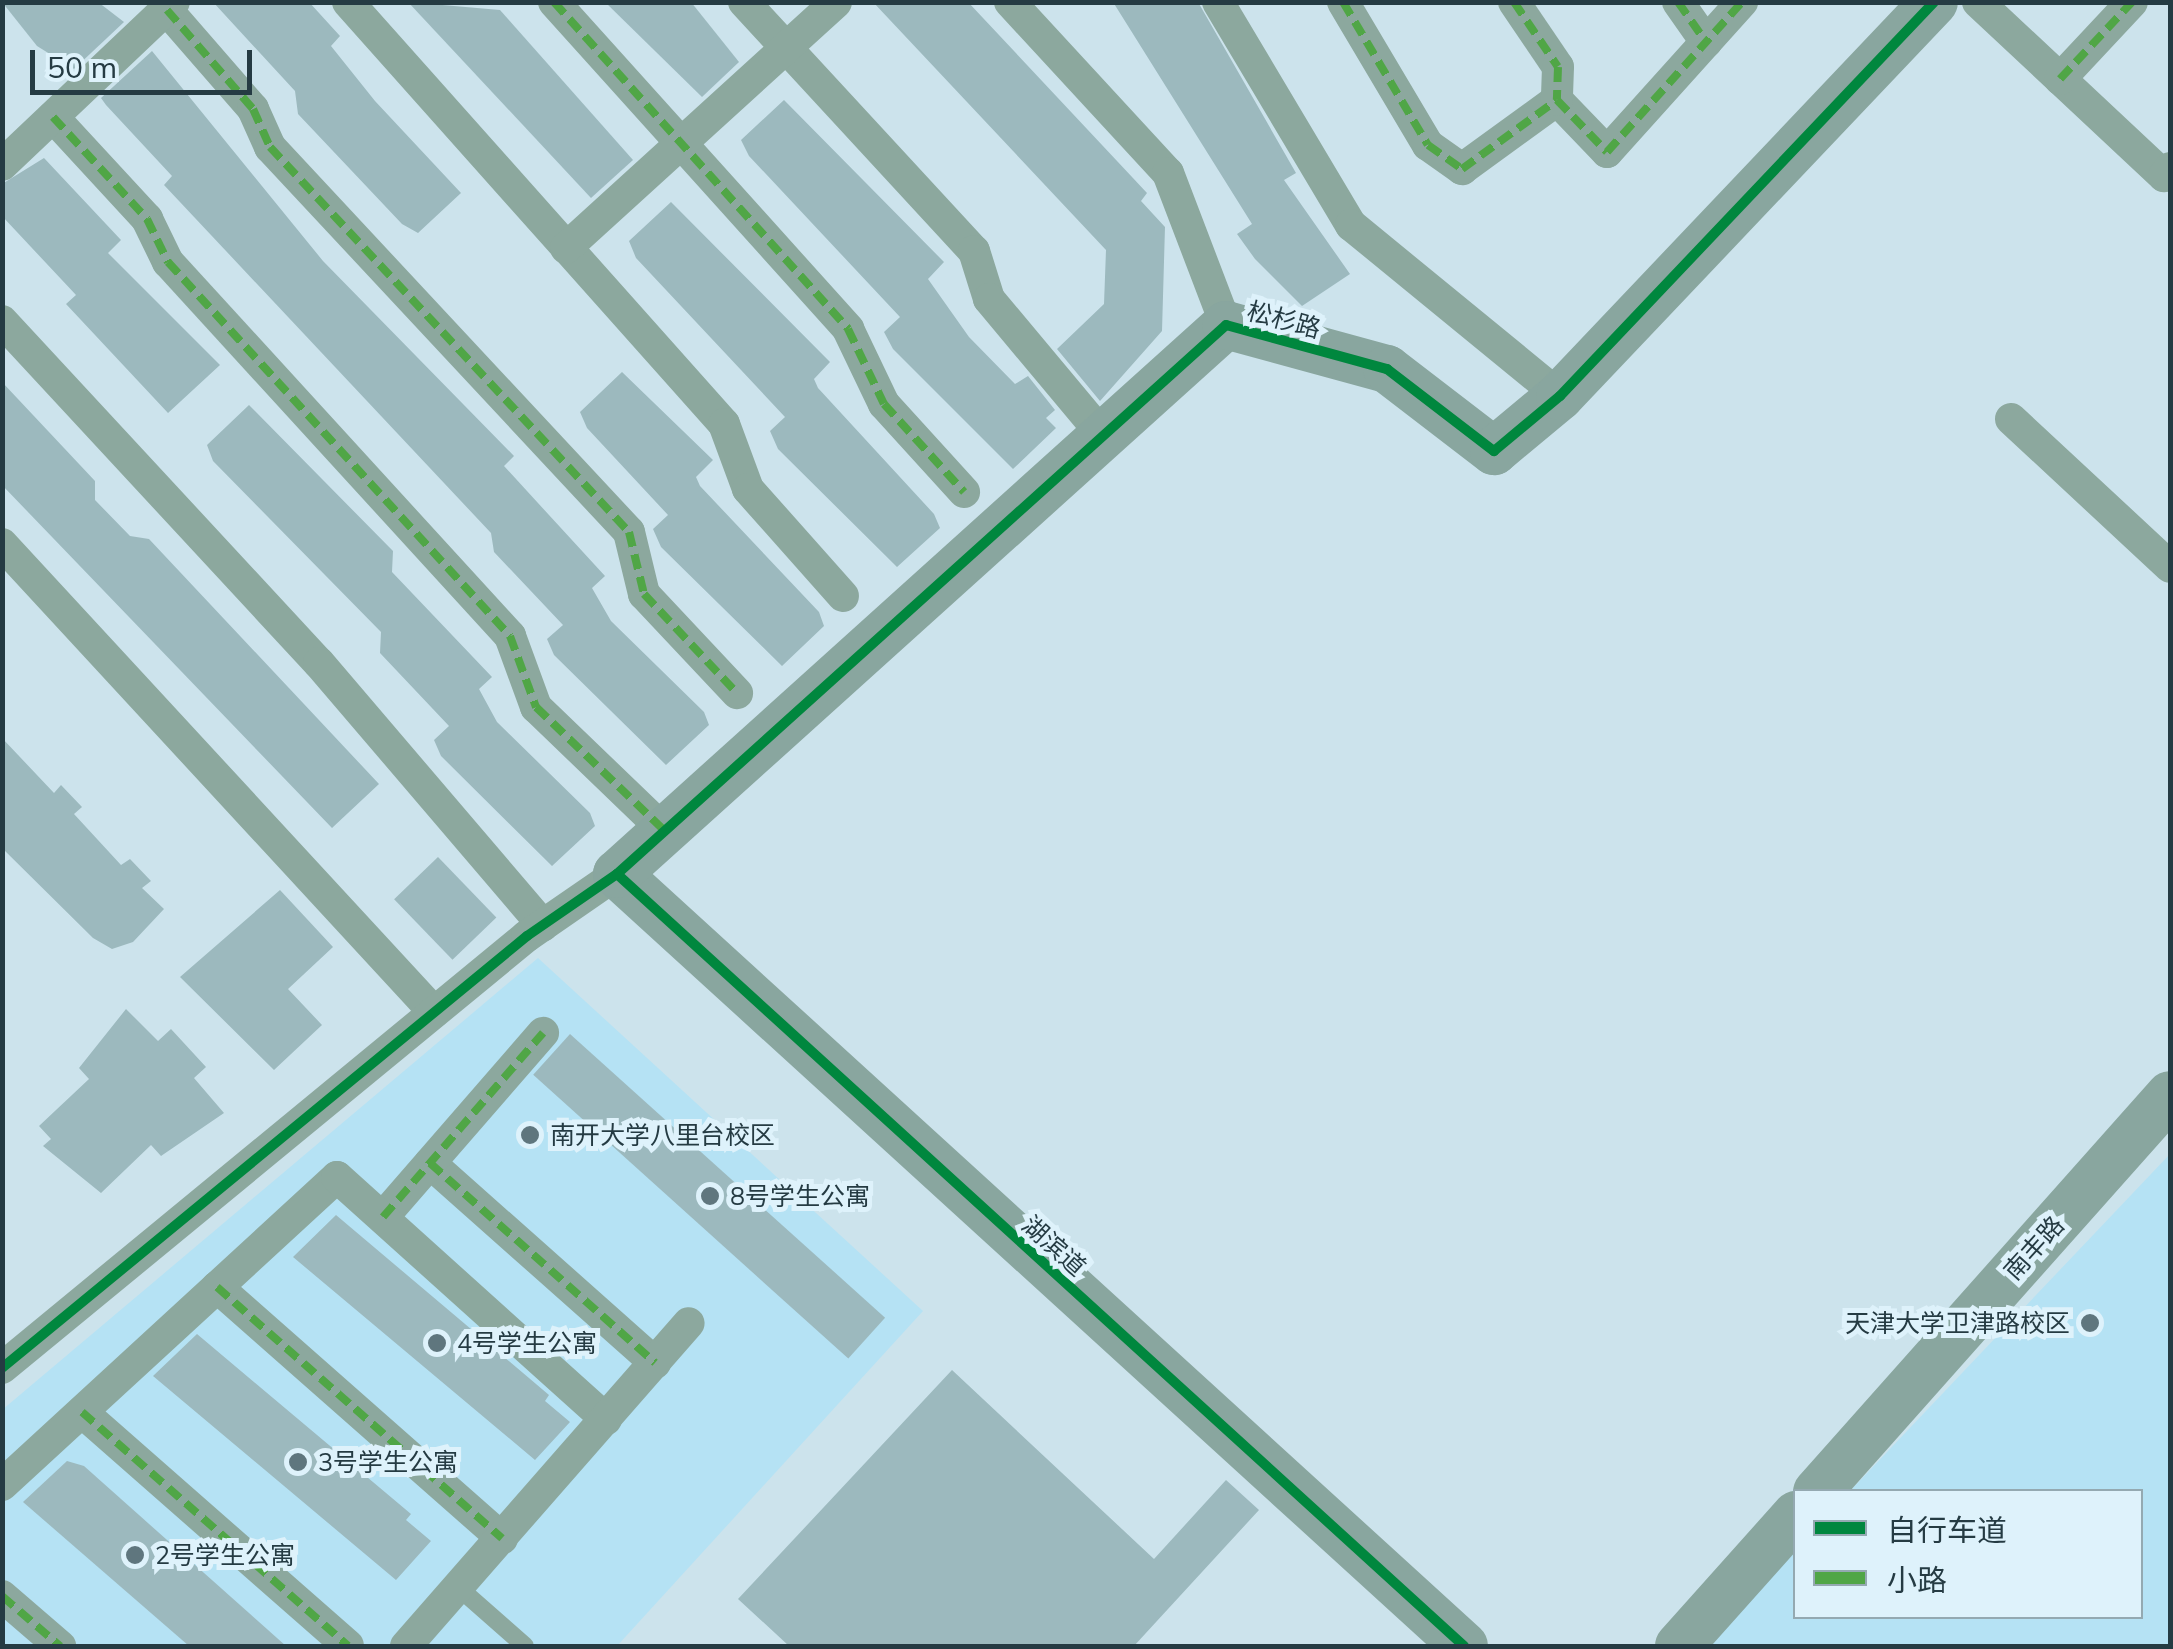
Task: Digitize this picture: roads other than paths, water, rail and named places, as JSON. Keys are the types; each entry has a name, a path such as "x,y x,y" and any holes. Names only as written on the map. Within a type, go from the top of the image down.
{"street":[{"path":"348,2 724,424 748,489 843,596"},
{"path":"554,2 848,329 884,404 964,492"},
{"path":"744,2 974,251 989,298 1091,421"},
{"path":"566,248 836,2"},
{"path":"1010,2 1168,174 1226,324"},
{"path":"1218,2 1351,225 1560,396"},
{"path":"1344,2 1428,144 1462,169 1557,100"},
{"path":"1514,2 1558,67 1557,100 1607,152 1742,2"},
{"path":"1678,2 1706,42"},
{"name":"松杉路","path":"617,874 1226,324 1387,369 1494,451 1560,396 1934,2"},
{"path":"1978,2 2168,175"},
{"path":"2060,79 2132,2"},
{"path":"2,165 170,6 253,109 270,148 629,532 644,594 737,692"},
{"path":"53,117 147,219 168,262 510,636 536,707 664,831"},
{"path":"2,321 318,663 542,925"},
{"path":"2011,419 2170,567"},
{"path":"2,544 434,1012"},
{"path":"2,1368 542,925 617,874"},
{"name":"湖滨道","path":"617,874 1464,1646"},
{"path":"384,1217 543,1033"},
{"name":"南丰路","path":"1820,1489 2170,1095"},
{"path":"430,1163 655,1363"},
{"path":"2,1485 337,1177 606,1419"},
{"path":"217,1287 502,1538"},
{"path":"406,1646 689,1324"},
{"path":"82,1412 348,1646"},
{"path":"1679,1646 1793,1519"},
{"path":"2,1596 60,1646"}],"lane":[{"path":"458,1587 525,1646"}],"place":[{"name":"南开大学八里台校区","path":"530,1135"},
{"name":"8号学生公寓","path":"710,1196"},
{"name":"天津大学卫津路校区","path":"2090,1323"},
{"name":"4号学生公寓","path":"437,1343"},
{"name":"3号学生公寓","path":"298,1462"},
{"name":"2号学生公寓","path":"135,1555"}]}
